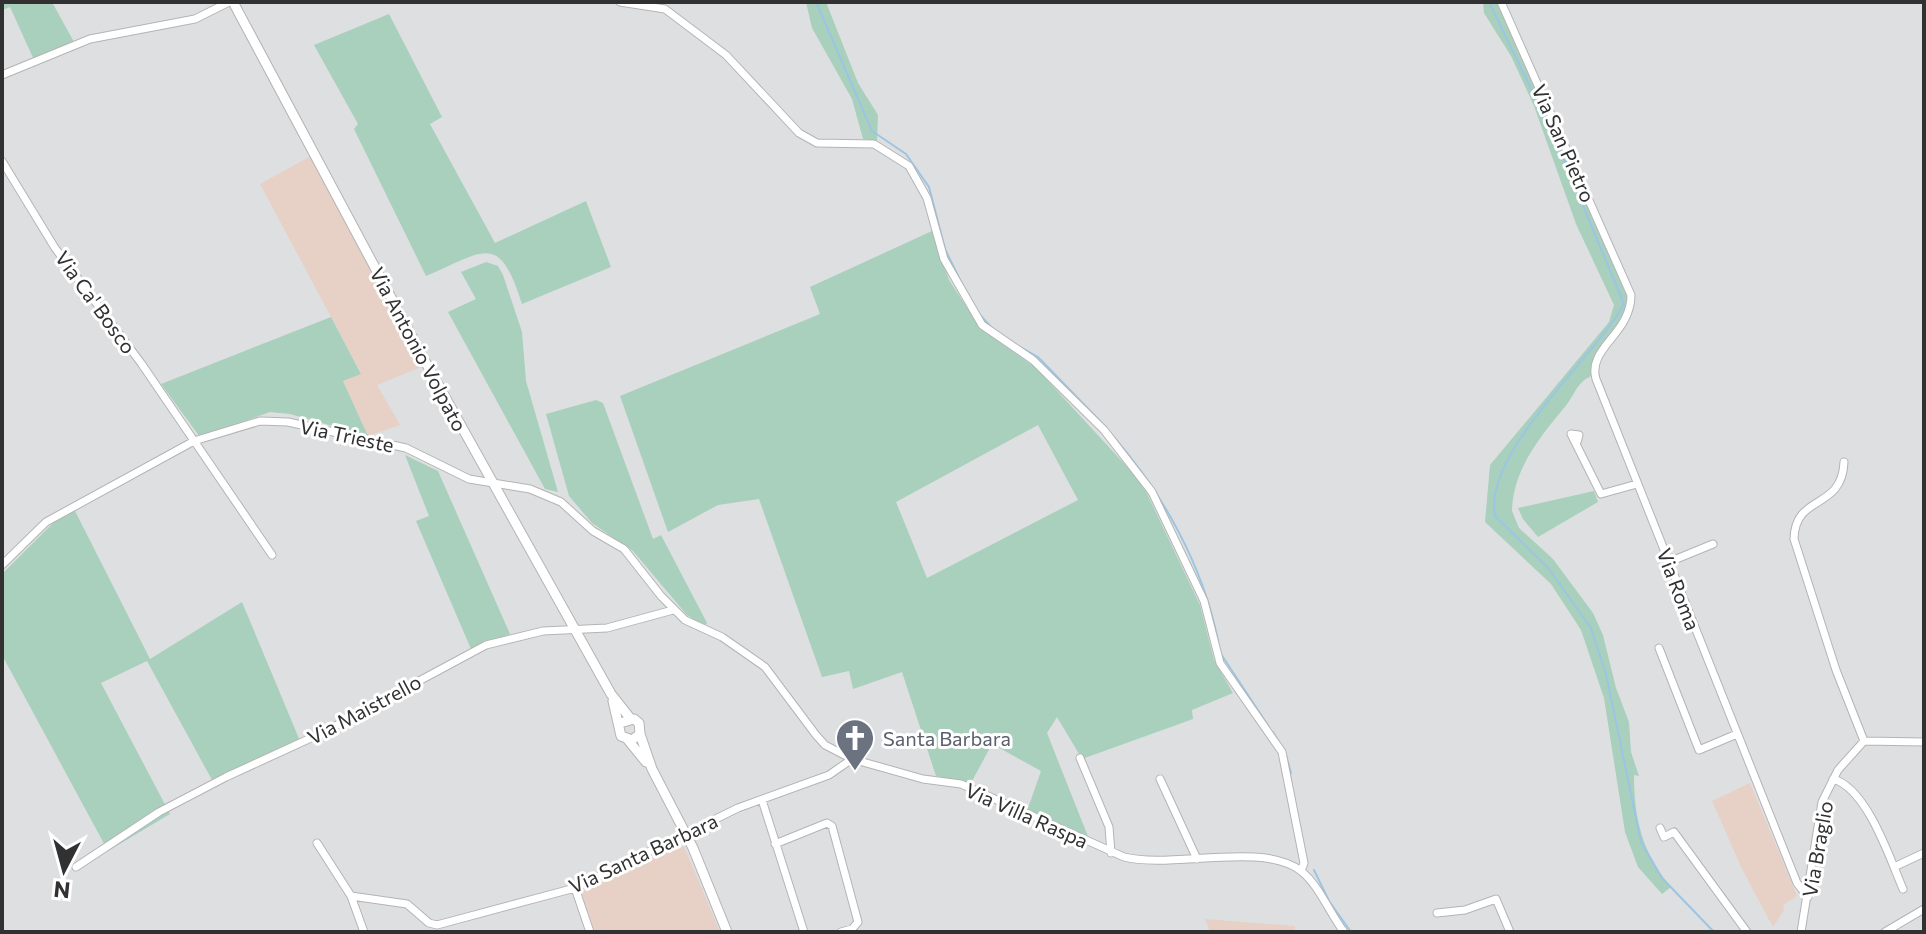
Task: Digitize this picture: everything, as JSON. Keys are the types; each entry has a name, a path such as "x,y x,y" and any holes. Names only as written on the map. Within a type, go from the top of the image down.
{"street":[{"path":"2,75 90,39 195,19 231,2"},
{"name":"Via Antonio Volpato","path":"231,2 494,486 611,694 630,718"},
{"path":"620,2 665,9 726,55 799,133 817,143 874,144 909,166 927,198 944,259 982,325 1033,360 1104,430 1152,492 1204,601 1220,663 1282,752 1304,863 1301,871 1344,932"},
{"name":"Via San Pietro","path":"1501,2 1627,283"},
{"name":"Via Ca' Bosco","path":"2,161 55,248 194,441"},
{"name":"Via Roma","path":"1627,283 1631,314 1602,351 1594,371 1797,883 1808,897"},
{"name":"Via Trieste","path":"2,565 46,522 194,441 260,421 288,422 406,448 457,474 494,486"},
{"path":"194,441 272,555"},
{"path":"1577,442 1598,495 1637,484"},
{"path":"1844,462 1844,480 1835,491 1804,510 1794,523 1794,539 1836,670 1864,741 1924,742"},
{"name":"Via Villa Raspa","path":"494,486 530,489 561,502 593,531 624,549 673,610 704,632 746,651 765,667 825,745 852,759 923,779 961,784 1111,853 1141,861 1240,856 1282,863 1301,871"},
{"path":"1669,562 1713,544"},
{"name":"Via Maistrello","path":"76,867 159,812 324,732 486,645 543,631 607,628 673,610"},
{"path":"1659,648 1699,750 1737,734"},
{"name":"Via Antonio Volpato","path":"611,694 620,723"},
{"path":"652,769 619,732 620,723 630,718 639,723 652,769 686,835 727,932"},
{"path":"628,740 640,734"},
{"name":"Via Braglio","path":"1804,931 1822,802 1833,779 1864,741"},
{"path":"1080,758 1109,827 1111,853"},
{"name":"Via Santa Barbara","path":"351,896 407,904 429,923 437,925 575,888 738,808 829,775 852,759"},
{"path":"1160,779 1197,859"},
{"path":"1833,779 1851,787 1859,798 1903,889"},
{"path":"762,800 804,932"},
{"path":"775,844 827,823 832,826 858,922 852,929 841,932"},
{"path":"1660,828 1664,837 1674,832 1747,932"},
{"path":"317,843 351,896 364,932"},
{"path":"1894,867 1924,853"},
{"path":"575,888 590,932"},
{"path":"1437,913 1465,910 1496,899 1510,932"},
{"path":"1885,932 1924,909"}],"shaded area":[{"path":"311,156 424,366 377,385 400,425 368,436 343,381 361,373 260,184"},
{"path":"1750,783 1797,896 1783,905 1784,910 1773,927 1742,869 1712,801"},
{"path":"683,844 720,932 595,932 581,891"},
{"path":"1205,919 1295,926 1295,932 1210,932"}],"green space":[{"path":"2,2 52,2 74,42 34,60 10,7 2,10"},
{"path":"806,2 826,2 858,83 878,115 877,141 863,139 852,99 812,28"},
{"path":"1483,2 1498,2 1627,296 1623,318 1597,355 1591,376 1579,386 1545,431 1522,468 1513,496 1512,511 1519,528 1553,559 1593,613 1603,635 1616,688 1629,722 1631,752 1639,776 1634,775 1638,820 1653,861 1671,887 1662,894 1638,867 1625,832 1604,698 1581,630 1551,584 1485,522 1490,465 1609,322 1614,305 1576,224 1534,106 1511,56 1484,13"},
{"path":"389,14 442,117 430,124 495,243 586,201 611,267 522,304 506,265 497,256 488,253 426,276 354,129 358,124 314,45"},
{"path":"932,231 949,280 981,329 1036,368 1142,483 1200,605 1214,660 1233,693 1192,710 1193,719 1082,759 1057,717 1047,733 1089,839 1027,811 1041,771 992,744 971,783 936,776 902,672 853,689 849,671 822,677 759,499 718,505 668,532 620,396 820,314 810,287","holes":["1038,425 1078,500 927,578 896,502"]},
{"path":"486,262 498,266 503,275 522,332 526,381 558,492 545,489 448,312 476,299 461,272"},
{"path":"331,317 361,374 343,381 368,436 290,414 270,412 200,437 161,384"},
{"path":"596,400 603,403 653,539 661,535 707,623 704,626 687,615 633,551 592,523 569,496 546,414"},
{"path":"405,455 438,471 510,634 471,649 416,521 429,516"},
{"path":"1594,491 1598,502 1538,537 1518,508"},
{"path":"73,507 150,659 242,602 300,741 212,780 147,661 101,683 170,814 108,851 2,655 2,574 61,515"}],"waterway":[{"path":"816,2 872,131 906,154 929,187 945,249 961,282"},
{"path":"1489,2 1554,136 1624,304 1523,435 1506,463 1496,490 1495,516 1549,569 1591,628 1606,674 1641,842 1662,878 1714,932"},
{"path":"980,315 992,328"},
{"path":"1017,345 1038,357 1100,421"},
{"path":"1112,435 1148,481 1178,531 1202,585 1218,641"},
{"path":"1221,654 1269,727"},
{"path":"1273,732 1279,742"},
{"path":"1286,755 1291,773"},
{"path":"1314,870 1329,901 1351,932"}],"place":[{"name":"Santa Barbara","path":"855,772"}]}
